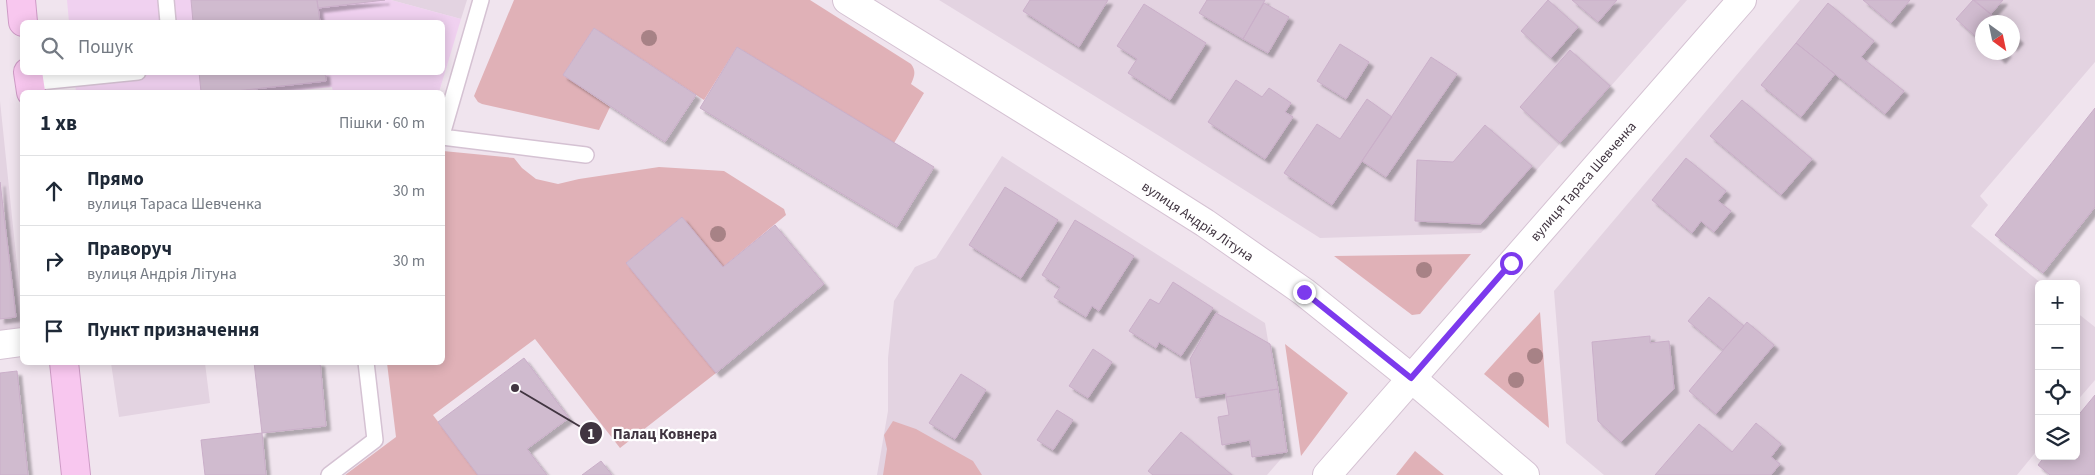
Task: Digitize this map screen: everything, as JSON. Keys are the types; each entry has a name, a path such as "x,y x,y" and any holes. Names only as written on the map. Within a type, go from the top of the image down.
{"main road":[{"path":"21,0 23,20"},
{"path":"64,365 76,475"}],"street":[{"name":"вулиця Андрія Літуна","path":"847,0 1205,223 1304,292 1411,378 1525,475"},
{"name":"вулиця Тараса Шевченка","path":"1327,475 1742,0"},
{"path":"0,345 20,342"}],"lane":[{"path":"166,0 168,20"},
{"path":"445,126 482,0"},
{"path":"29,83 108,75"},
{"path":"445,136 586,155"},
{"path":"328,475 375,440 366,365"}],"shaded area":[{"path":"67,0 391,0 461,19 445,72 445,20 69,20"},
{"path":"391,0 467,0 461,19"},
{"path":"514,0 810,0 911,64 914,73 911,84 924,93 894,143 737,47 704,100 594,28 563,75 610,107 599,130 482,104 474,96"},
{"path":"939,0 1687,0 1481,233 1320,238"},
{"path":"1800,0 2095,0 2095,62 1980,196 1988,205 1971,226 2037,280 2035,280 2035,453 2017,475 1604,475 1566,443 1554,291"},
{"path":"74,75 444,75 440,90 333,90 332,87 301,90 76,90"},
{"path":"0,101 20,294 20,342 0,345"},
{"path":"445,151 514,158 522,168 536,179 558,184 659,167 724,171 784,209 786,215 723,267 682,217 626,263 716,373 620,448 535,339 433,415 478,475 345,475 396,437 387,365 445,365"},
{"path":"1002,156 1265,323 1287,452 1267,475 877,475 888,411 888,358 894,301 915,267 936,258"},
{"path":"1471,254 1420,314 1412,315 1334,256"},
{"path":"1540,312 1549,428 1484,374"},
{"path":"2080,315 2095,327 2095,380 2080,397"},
{"path":"1285,344 1348,393 1301,456"},
{"path":"111,365 205,365 210,403 119,417"},
{"path":"893,421 916,429 973,461 982,475 883,475 887,449 884,435"},
{"path":"1415,451 1444,475 1396,475"}],"building":[{"path":"191,0 317,0 320,20 193,20"},
{"path":"317,0 385,0 318,8"},
{"path":"1030,0 1108,0 1079,47 1023,11"},
{"path":"1207,0 1265,0 1243,39 1199,13"},
{"path":"1548,0 1578,27 1551,58 1521,31"},
{"path":"1572,0 1617,0 1598,22"},
{"path":"1863,0 1910,0 1891,23"},
{"path":"1973,0 1991,15 1975,15 1975,36 1956,19"},
{"path":"1974,0 2003,0 1991,14"},
{"path":"1264,3 1289,17 1268,53 1243,39"},
{"path":"1828,3 1874,41 1861,57 1904,91 1885,114 1796,43"},
{"path":"1144,4 1206,43 1170,100 1128,73 1137,59 1117,46"},
{"path":"594,28 696,95 665,142 563,75"},
{"path":"1796,43 1835,74 1801,117 1761,85"},
{"path":"1340,44 1369,62 1346,99 1317,81"},
{"path":"737,47 934,167 897,227 700,108"},
{"path":"1570,50 1610,86 1560,143 1520,107"},
{"path":"1431,57 1457,74 1386,177 1362,161"},
{"path":"199,75 325,75 326,81 245,90 201,90"},
{"path":"1236,80 1262,97 1269,88 1291,103 1285,112 1293,117 1265,159 1208,122"},
{"path":"1367,99 1392,117 1332,205 1284,173 1317,124 1340,139"},
{"path":"1742,100 1812,159 1781,195 1710,136"},
{"path":"2095,108 2095,207 2043,273 1995,235"},
{"path":"1485,125 1532,166 1481,224 1415,221 1417,160 1453,162"},
{"path":"1686,158 1726,191 1718,201 1731,211 1714,232 1701,221 1692,233 1652,200"},
{"path":"0,182 16,317 0,319"},
{"path":"1005,187 1058,220 1021,278 969,245"},
{"path":"682,217 723,267 775,225 824,284 716,373 626,263"},
{"path":"1075,220 1134,256 1099,311 1092,306 1086,317 1054,297 1060,287 1042,275"},
{"path":"1173,282 1213,308 1181,356 1159,342 1156,348 1129,331 1150,299 1159,304"},
{"path":"1709,297 1744,326 1723,350 1688,321"},
{"path":"1216,313 1270,344 1278,389 1226,397 1226,393 1196,398 1190,359"},
{"path":"1747,322 1774,345 1716,414 1689,391"},
{"path":"1650,336 1650,343 1669,341 1674,389 1621,442 1598,421 1592,342"},
{"path":"1093,349 1112,362 1088,398 1069,386"},
{"path":"524,358 569,418 527,449 547,475 478,475 438,422"},
{"path":"254,365 320,365 326,426 262,433"},
{"path":"17,371 28,475 0,475 0,373"},
{"path":"961,374 986,390 955,439 929,423"},
{"path":"1278,389 1287,452 1252,457 1250,440 1222,445 1218,417 1229,415 1226,397"},
{"path":"2095,395 2095,475 2050,475 2038,465 2042,460 2080,460 2080,413"},
{"path":"1057,410 1073,420 1053,450 1037,440"},
{"path":"1756,423 1781,444 1771,457 1780,464 1771,475 1655,475 1699,424 1732,452"},
{"path":"1181,432 1232,475 1153,475 1148,471"},
{"path":"262,433 266,475 205,475 201,440"},
{"path":"601,461 612,475 582,475"}],"place":[{"name":"Палац Ковнера","path":"515,388"}],"route":[{"path":"1304,292 1411,378 1511,263"}]}
